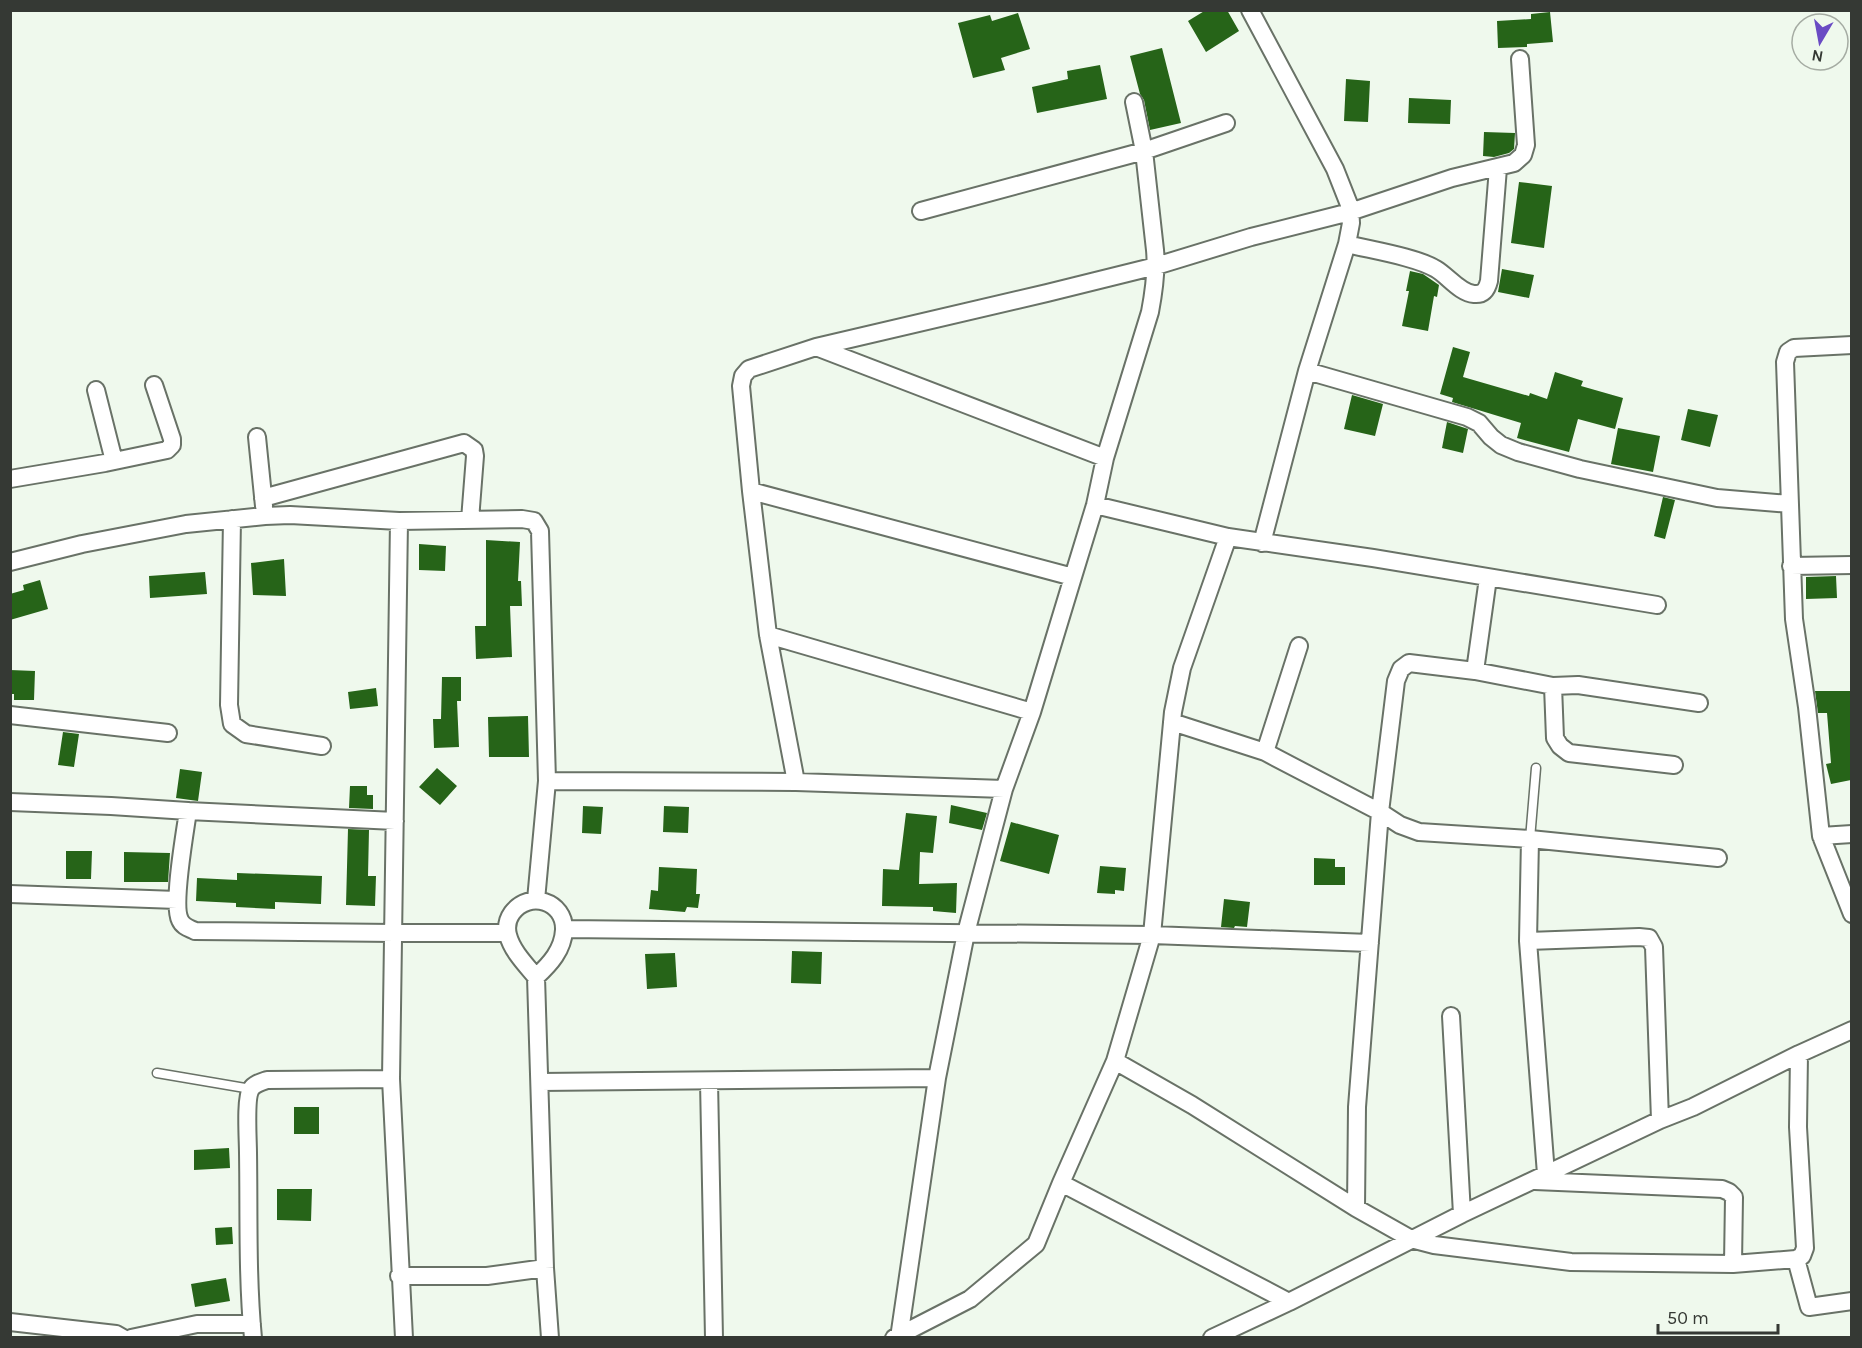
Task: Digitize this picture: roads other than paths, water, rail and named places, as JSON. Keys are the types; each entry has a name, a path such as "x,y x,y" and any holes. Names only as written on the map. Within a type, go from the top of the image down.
{"street":[{"path":"1250,10 1335,169 1350,212 1351,223 1347,244 1307,371 1262,543"},
{"path":"796,782 768,635 751,491 741,386 743,376 749,369 816,347 1047,294 1156,266 1251,237 1350,212 1452,178 1514,164 1523,155 1526,145 1520,59"},
{"path":"897,1337 937,1078 966,933 1004,789 1032,712 1095,505 1106,458 1150,312 1156,266 1144,151 1134,102"},
{"path":"921,210 1144,151 1226,123"},
{"path":"1347,244 1424,263 1443,273 1464,291 1473,294 1484,292 1490,281 1498,168"},
{"path":"1851,345 1794,348 1788,352 1785,362 1794,619 1807,706 1821,836 1851,914"},
{"path":"816,347 1106,458"},
{"path":"1307,371 1467,417 1479,423 1501,445 1518,452 1580,469 1717,498 1790,504"},
{"path":"10,479 167,450 172,445 172,439 154,385"},
{"path":"96,390 114,461"},
{"path":"257,437 264,516"},
{"path":"263,498 464,443 474,450 475,456 470,520"},
{"path":"751,491 1073,577"},
{"path":"1095,505 1228,537 1373,558 1658,605"},
{"path":"10,562 186,524 264,516 290,515 399,521 522,519 534,521 540,531 547,781 536,900"},
{"path":"232,519 229,705 232,723 246,734 322,746"},
{"path":"399,521 391,1079 399,1276 404,1338"},
{"path":"897,1337 970,1299 1036,1244 1115,1061 1152,935 1172,722 1182,668 1228,537"},
{"path":"1791,566 1851,566"},
{"path":"1475,671 1488,578"},
{"path":"768,635 1032,712"},
{"path":"1265,752 1299,646"},
{"path":"1356,1208 1357,1107 1380,812 1396,681 1401,669 1409,663 1475,671 1553,686 1578,685 1699,703"},
{"path":"1553,686 1555,738 1560,746 1569,753 1674,765"},
{"path":"10,715 168,733"},
{"path":"1172,722 1265,752 1380,812 1400,825 1419,832 1530,839 1718,858"},
{"path":"547,781 796,782 1004,789"},
{"path":"10,802 395,821"},
{"path":"188,812 177,900 179,919 185,927 195,931 507,933"},
{"path":"1821,836 1851,834"},
{"path":"1530,839 1528,941 1538,1177"},
{"path":"10,894 177,900"},
{"path":"536,977 551,963 559,948 564,929 558,910 546,902 536,900 526,902 513,912 507,925 507,933 524,963 536,977 545,1268 550,1338"},
{"path":"564,929 1152,935 1370,944"},
{"path":"1528,941 1649,938 1654,947 1660,1120"},
{"path":"1451,1016 1462,1214"},
{"path":"1212,1338 1538,1177 1693,1107 1851,1029"},
{"path":"1115,1061 1192,1105 1356,1208 1411,1239 1434,1245 1571,1262 1733,1264 1796,1259 1802,1256 1805,1248 1798,1127 1799,1054"},
{"path":"540,1082 937,1078"},
{"path":"130,1338 197,1324 252,1331 248,1130 250,1089 257,1083 267,1080 391,1079"},
{"path":"709,1081 714,1338"},
{"path":"1538,1177 1722,1189 1729,1192 1734,1197 1733,1264"},
{"path":"1061,1183 1288,1302"},
{"path":"1796,1259 1809,1307 1851,1301"},
{"path":"399,1276 487,1276 545,1268"},
{"path":"10,1322 116,1334 123,1338"}],"lane":[{"path":"1530,839 1536,768"},
{"path":"157,1073 250,1089"}]}
